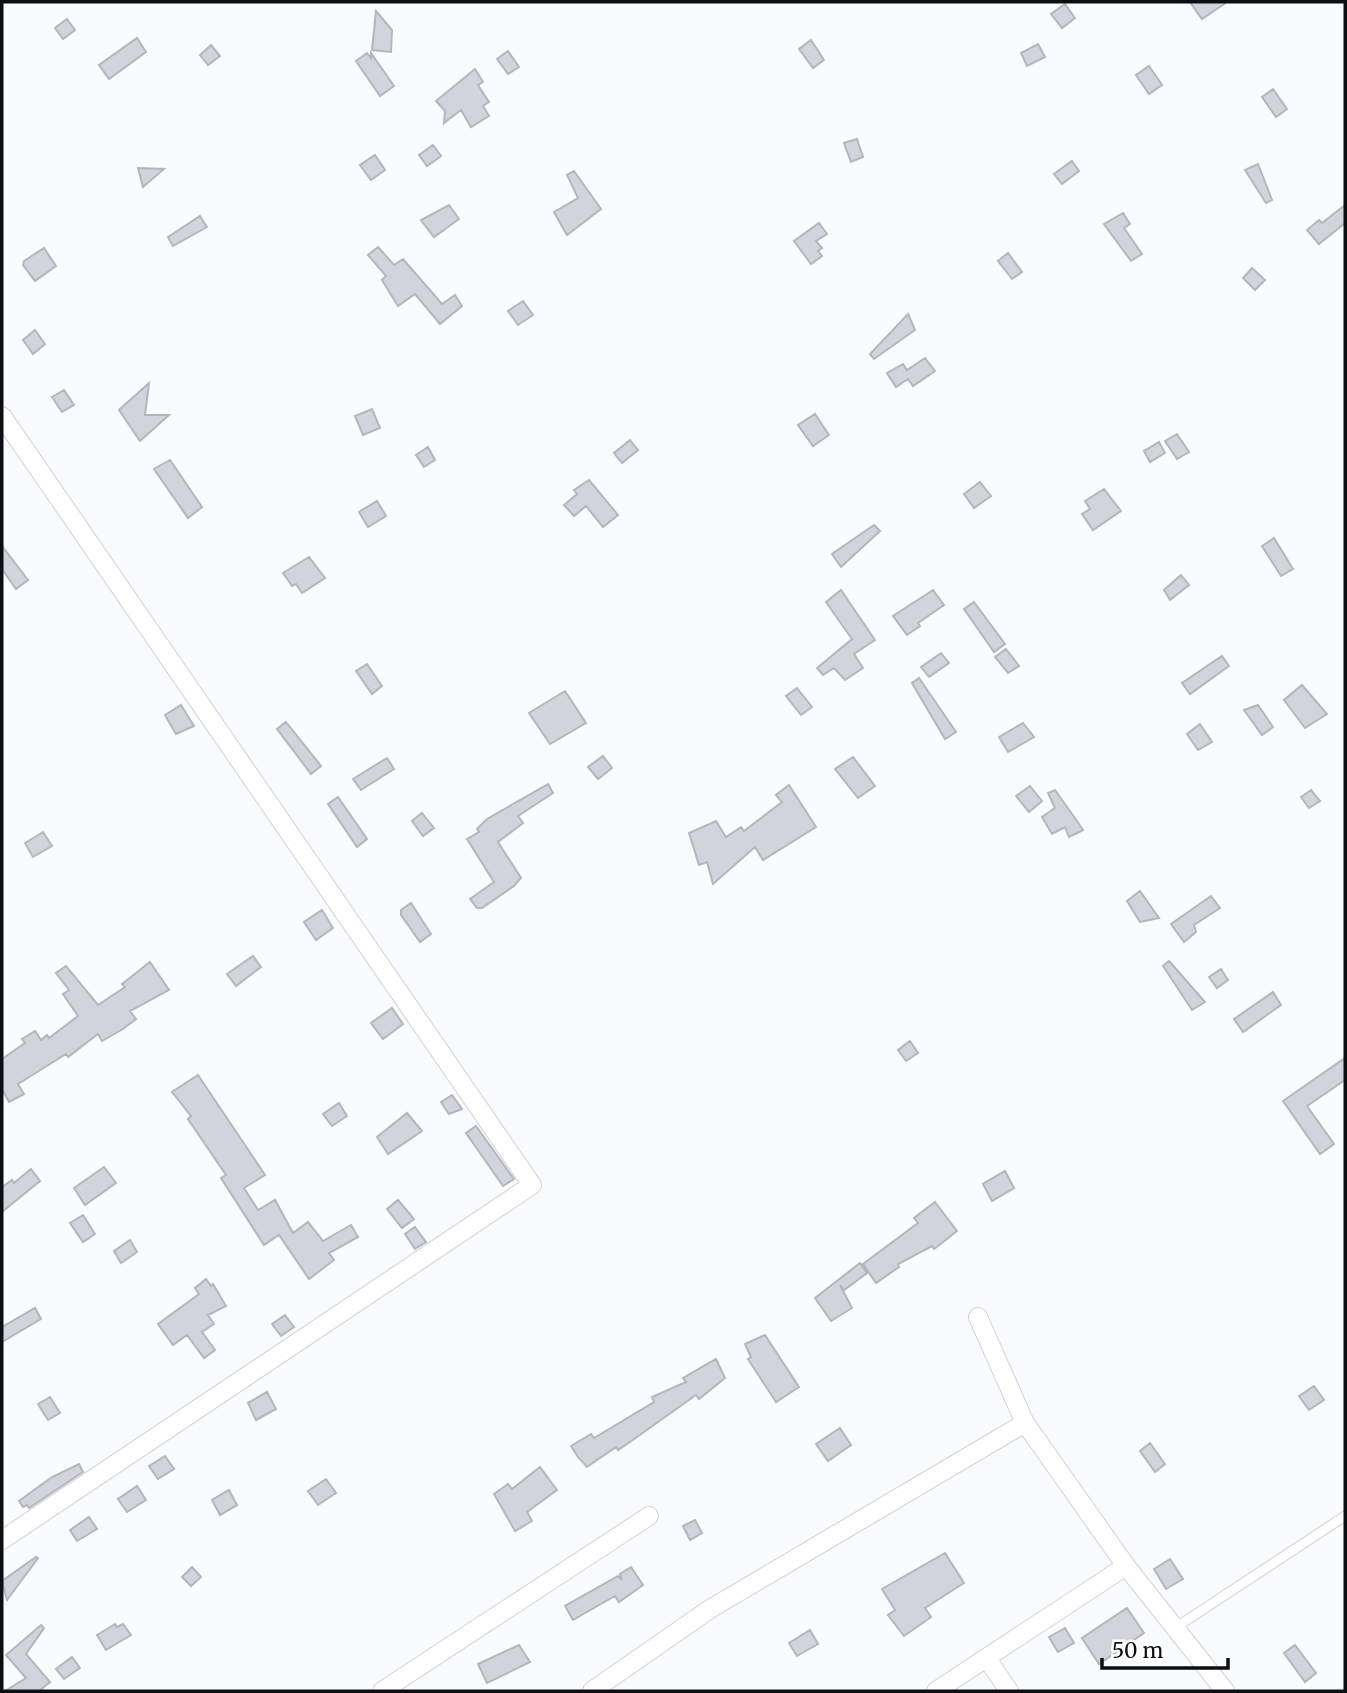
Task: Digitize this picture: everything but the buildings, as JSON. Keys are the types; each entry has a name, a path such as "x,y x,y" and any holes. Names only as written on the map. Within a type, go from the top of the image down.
{"street":[{"path":"2,416 532,1185 2,1539"},
{"path":"978,1317 1025,1423 1126,1566 1225,1691"},
{"path":"592,1691 710,1609 1025,1423"},
{"path":"382,1691 649,1516"},
{"path":"936,1691 988,1660 1126,1566"},
{"path":"988,1660 1009,1691"}],"lane":[{"path":"1175,1628 1345,1516"}]}
